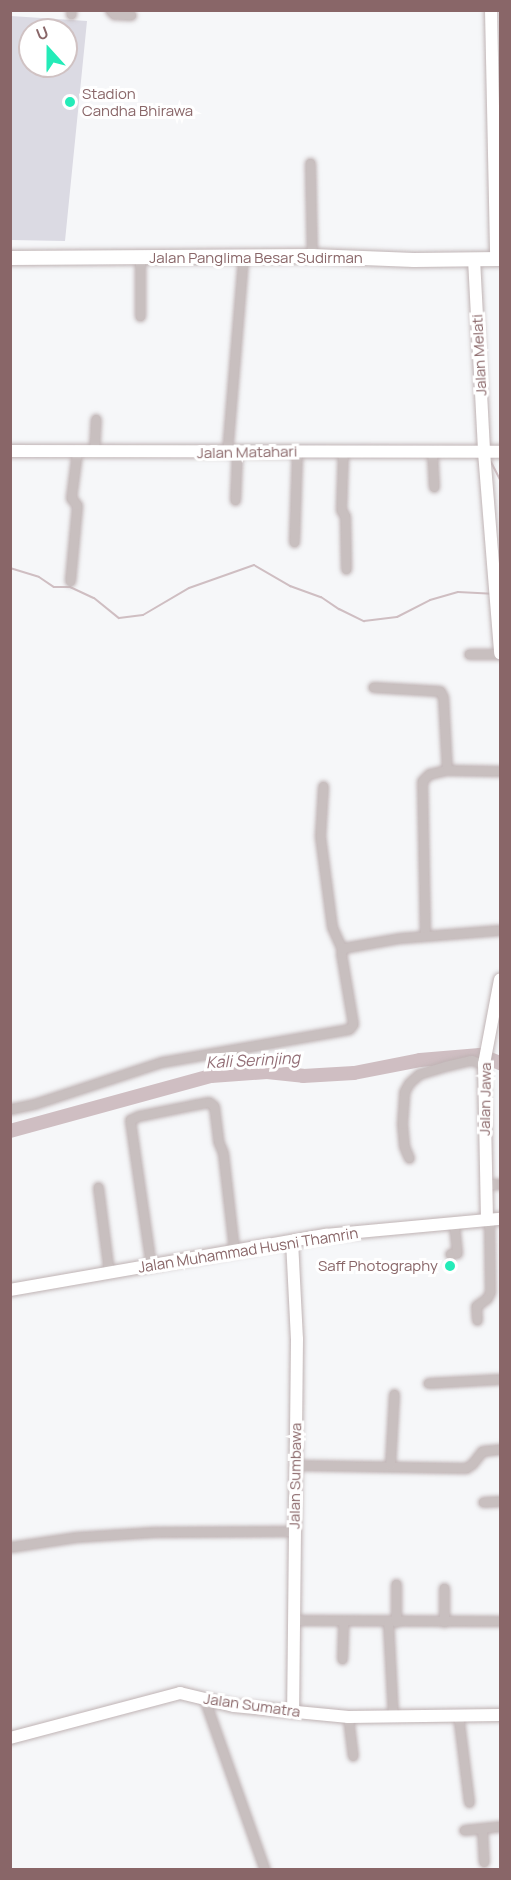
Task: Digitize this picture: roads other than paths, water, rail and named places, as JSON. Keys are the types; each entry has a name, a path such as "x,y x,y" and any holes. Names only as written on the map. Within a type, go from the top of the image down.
{"main road":[{"name":"Jalan Panglima Besar Sudirman","path":"10,258 140,259 312,256 414,260 498,259"}],"street":[{"path":"110,10 114,14 130,15"},
{"path":"494,12 498,126 498,259"},
{"path":"310,163 312,256"},
{"path":"235,500 232,453 243,258"},
{"path":"140,259 140,316"},
{"name":"Jalan Melati","path":"474,259 491,452"},
{"path":"94,452 96,419"},
{"path":"294,542 297,450"},
{"path":"343,450 341,510 345,516 346,568"},
{"name":"Jalan Matahari","path":"10,451 491,452"},
{"path":"432,451 434,487"},
{"path":"70,580 77,505 71,498 77,452"},
{"path":"469,654 501,653 496,594 491,452"},
{"path":"373,687 440,691 443,697 447,770"},
{"path":"425,936 421,784 429,774 447,770 501,771"},
{"path":"10,1109 34,1104 162,1062 349,1029 353,1024 342,949 332,927 321,836 323,786"},
{"path":"342,949 365,943 501,930"},
{"name":"Jalan Jawa","path":"492,1219 486,1184 484,1063 501,979"},
{"path":"409,1158 404,1146 402,1124 404,1092 409,1083 419,1074 445,1066 471,1060 484,1063"},
{"path":"151,1266 130,1120 134,1117 192,1105 209,1102 214,1106 218,1142 223,1153 234,1250"},
{"path":"486,1184 501,1184"},
{"path":"98,1187 109,1273"},
{"path":"477,1320 476,1305 488,1298 490,1292 492,1219"},
{"name":"Jalan Muhammad Husni Thamrin","path":"10,1290 292,1241 492,1219"},
{"path":"450,1254 457,1253 454,1222"},
{"name":"Jalan Sumbawa","path":"292,1241 297,1339 293,1712"},
{"path":"428,1383 501,1379"},
{"path":"390,1466 394,1394"},
{"path":"296,1465 468,1467 482,1451 501,1449"},
{"path":"483,1502 501,1501"},
{"path":"10,1547 76,1537 154,1532 294,1531"},
{"path":"393,1717 392,1622 396,1584"},
{"path":"444,1588 444,1622"},
{"path":"294,1620 501,1621"},
{"path":"342,1659 344,1621"},
{"name":"Jalan Sumatra","path":"10,1738 174,1694 187,1694 205,1701 348,1717 501,1715"},
{"path":"205,1701 265,1869"},
{"path":"458,1714 469,1802"},
{"path":"348,1717 353,1756"},
{"path":"464,1830 501,1826"},
{"path":"482,1828 484,1862"}],"waterway":[{"path":"491,462 500,480"},
{"path":"10,568 39,577 54,587 70,587 94,598 119,618 143,615 189,588 254,565 290,586 321,597 364,621 397,617 430,600 458,592 492,594"},
{"name":"Kali Serinjing","path":"10,1131 211,1076 267,1072 303,1076 354,1073 420,1060 480,1055 500,1063"}],"place":[{"name":"Stadion Candha Bhirawa","path":"70,102"},
{"name":"Saff Photography","path":"450,1266"}]}
